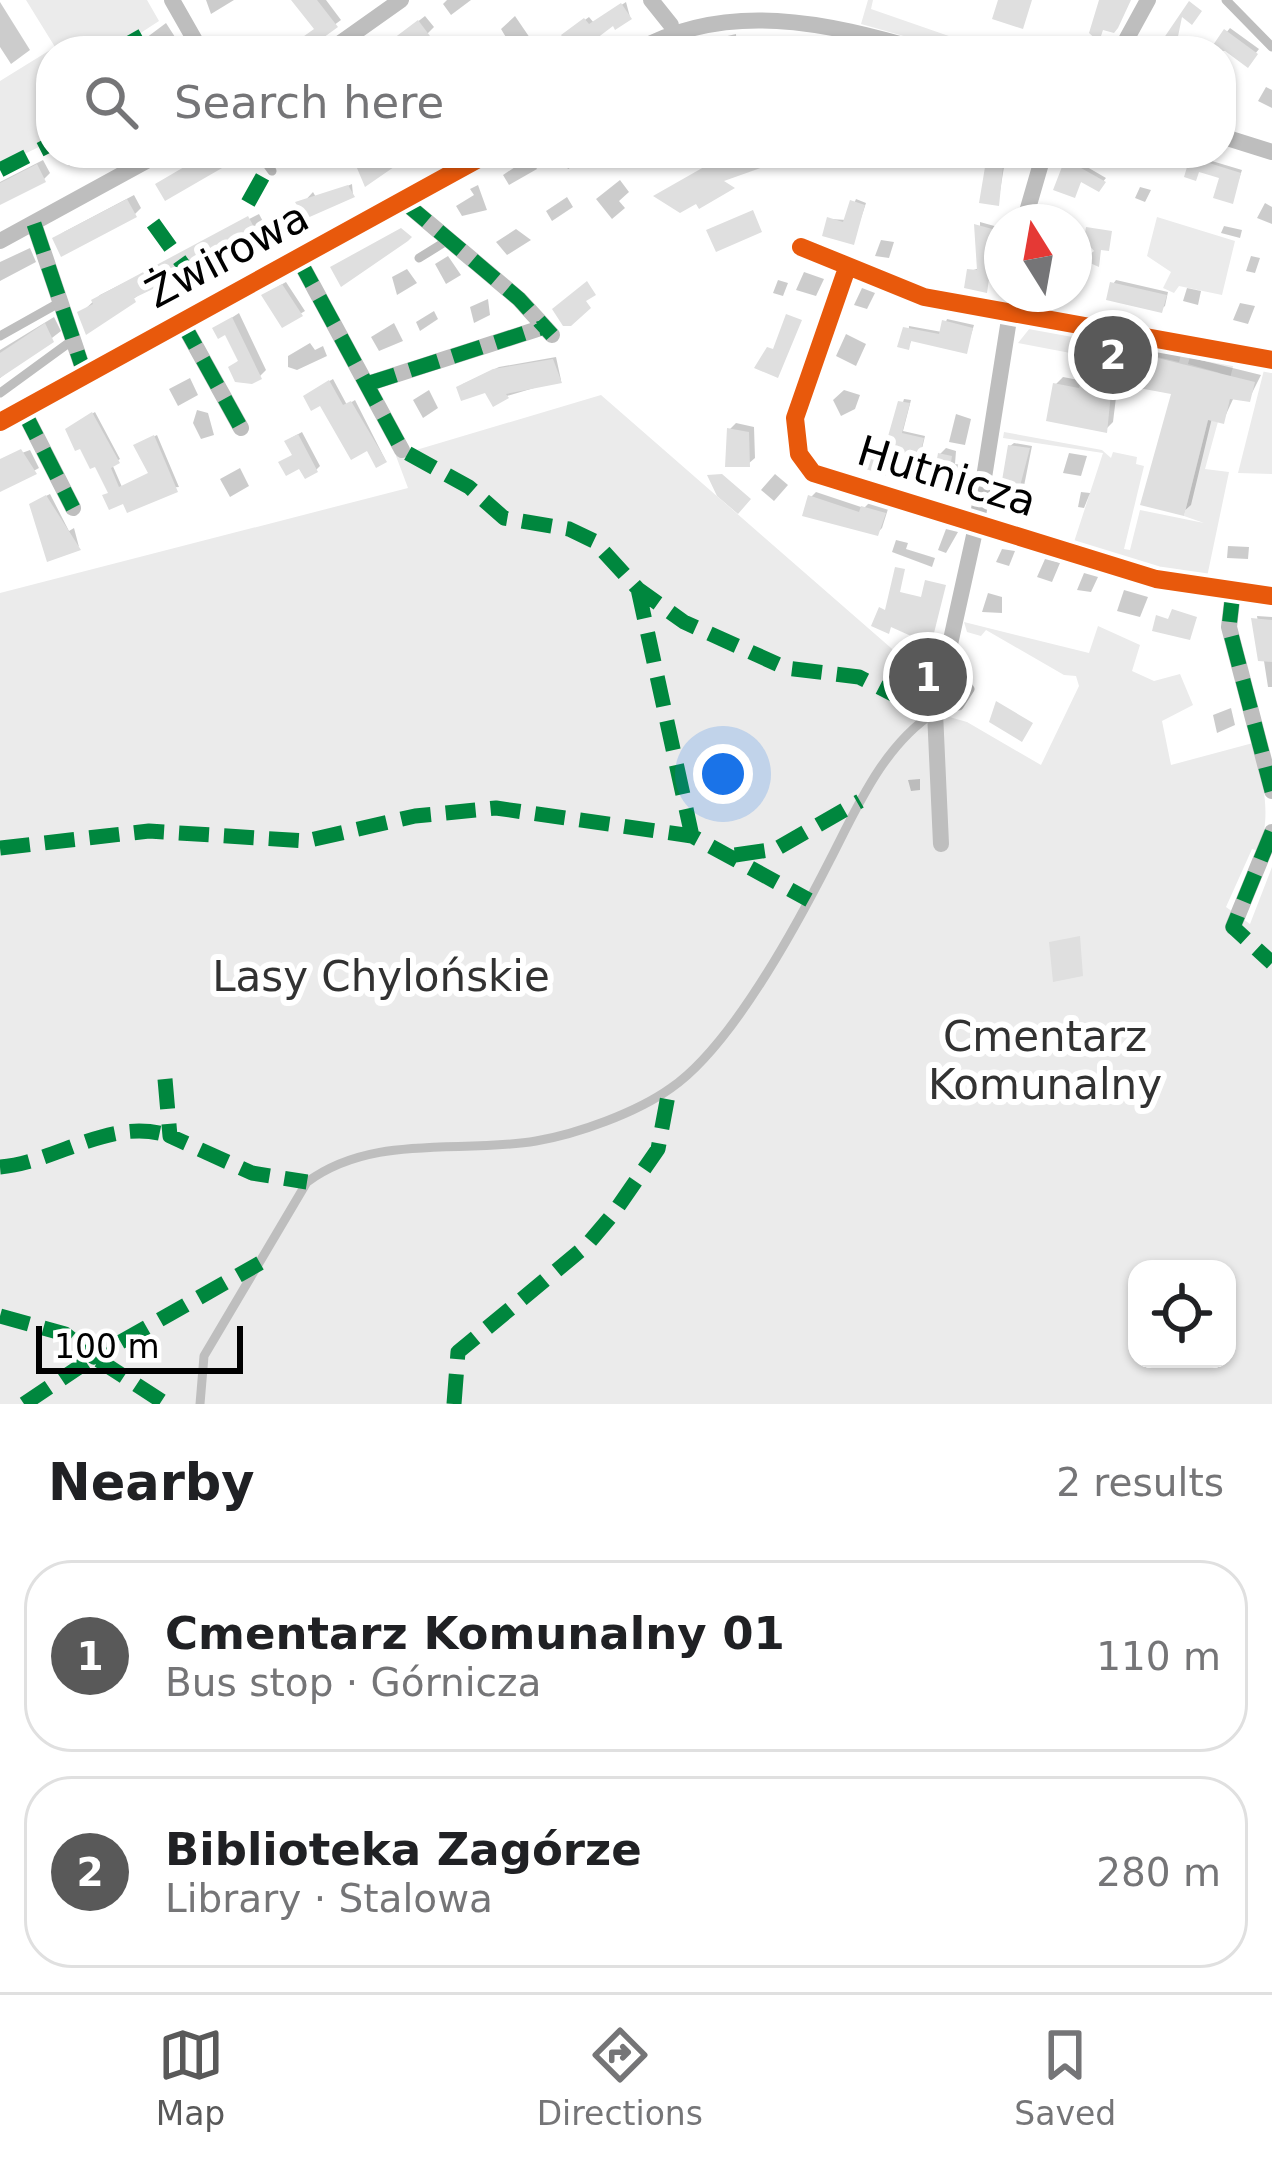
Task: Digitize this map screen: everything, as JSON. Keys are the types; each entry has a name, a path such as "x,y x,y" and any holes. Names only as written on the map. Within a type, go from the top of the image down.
{"street":[{"path":"172,0 192,36"},
{"path":"350,36 401,0"},
{"path":"651,0 671,26"},
{"path":"1128,36 1148,0"},
{"path":"657,36 671,26 718,14 759,13 841,36"},
{"path":"1236,141 1272,152"},
{"path":"0,242 134,168"},
{"name":"Żwirowa","path":"0,422 463,168"},
{"path":"1029,204 1040,168"},
{"path":"368,384 548,331 404,202"},
{"path":"34,224 56,304 84,372"},
{"path":"801,248 924,297 1272,360"},
{"path":"298,258 402,450"},
{"name":"Hutnicza","path":"847,268 795,418 799,454 813,473 1156,579 1272,596"},
{"path":"941,844 937,706 977,523 1010,312"},
{"path":"181,320 241,428"},
{"path":"23,410 73,508"},
{"path":"1233,592 1229,627 1272,791"},
{"path":"1233,927 1272,832"}],"lane":[{"path":"1226,0 1272,47"},
{"path":"418,258 448,240"},
{"path":"0,336 56,304"},
{"path":"0,393 70,342"},
{"path":"200,1404 204,1356 307,1182 334,1162 375,1151 539,1141 627,1110 669,1090 693,1070 728,1030 787,937 884,762 937,706 959,706 970,689 947,656"}],"green space":[{"path":"26,0 147,0 159,21 140,36 48,36"},
{"path":"868,0 873,0 871,9 949,36 904,36 861,24"},
{"path":"36,59 36,148 0,166 0,81"},
{"path":"1157,217 1235,241 1222,295 1179,286 1174,293 1163,288 1171,272 1147,256"},
{"path":"1034,323 1153,339 1155,347 1181,355 1179,362 1105,345 1102,359 1018,343"},
{"path":"1205,349 1236,356 1205,469 1229,472 1207,577 1236,580 1235,584 1177,575 1074,542 1103,453 1003,438 1004,432 1102,450 1111,458 1113,452 1137,457 1136,464 1144,466 1124,549 1130,550 1140,510 1204,523 1184,516 1220,373 1188,364 1190,357 1208,360"},
{"path":"1241,357 1272,364 1272,474 1238,473 1265,366 1237,367"},
{"name":"Lasy Chylońskie","path":"601,395 922,675 914,707 967,722 1041,765 1079,686 1076,676 1064,675 986,630 981,636 967,632 964,622 1089,653 1098,626 1140,645 1132,671 1154,681 1180,674 1193,705 1162,721 1171,765 1253,743 1265,797 1263,837 1259,851 1252,849 1226,907 1250,924 1272,867 1272,1404 0,1404 0,593 408,488 396,456"}],"building":[{"path":"291,0 317,0 338,27 326,36 304,36 314,29"},
{"path":"998,0 1032,0 1023,29 992,19"},
{"path":"1099,0 1131,0 1114,33 1089,33"},
{"path":"1189,1 1202,11 1192,25 1182,17 1178,36 1165,36"},
{"path":"621,3 632,19 600,36 561,35 584,18 589,24"},
{"path":"418,20 430,36 397,36"},
{"path":"1236,38 1258,54 1248,68 1236,59"},
{"path":"36,165 46,182 0,205 0,183"},
{"path":"182,168 222,168 165,201 155,184"},
{"path":"357,168 392,168 365,187"},
{"path":"702,168 761,168 724,181 735,188 699,209 696,204 680,213 653,196"},
{"path":"985,168 1003,168 999,204 979,203"},
{"path":"1062,168 1081,168 1106,182 1099,192 1081,182 1075,198 1053,190"},
{"path":"1187,168 1241,173 1233,204 1213,198 1219,178 1199,172 1196,181 1184,177"},
{"path":"348,185 355,197 305,219 309,226 296,234 286,218 299,209 295,202"},
{"path":"127,199 137,217 61,257 52,238"},
{"path":"850,200 865,205 854,245 822,236 827,217 843,222"},
{"path":"753,210 762,232 716,252 706,230"},
{"path":"248,216 260,238 134,298 136,302 86,335 77,312 93,304 91,300"},
{"path":"974,224 984,227 984,292 964,288 967,269 977,270"},
{"path":"401,228 412,237 341,287 330,267"},
{"path":"1092,228 1112,231 1109,251 1101,250 1099,267 1092,264"},
{"path":"587,281 596,295 586,301 591,308 571,326 563,326 552,309"},
{"path":"1110,282 1167,295 1162,313 1106,300"},
{"path":"282,284 303,316 282,328 261,295"},
{"path":"786,314 802,320 778,378 754,368 767,347 773,349"},
{"path":"232,317 262,379 252,384 235,382 228,367 238,361 225,335 218,339 212,328"},
{"path":"942,320 973,328 967,354 911,341 909,350 897,347 903,327 939,334"},
{"path":"45,323 54,342 0,378 0,353"},
{"path":"1105,345 1255,382 1250,402 1230,399 1224,424 1208,420 1184,516 1140,505 1171,394 1112,383 1107,433 1046,421 1053,383 1079,388 1089,356 1102,359"},
{"path":"553,359 562,383 506,394 509,398 493,407 485,393 461,401 456,387 493,369"},
{"path":"329,380 343,405 351,401 387,462 376,468 367,451 351,460 320,406 311,411 303,396"},
{"path":"898,401 910,403 902,433 924,438 919,459 895,456 888,476 853,465 860,443 885,447"},
{"path":"92,412 120,463 111,468 119,487 148,473 133,445 154,435 178,492 127,513 123,504 109,510 102,495 108,493 95,467 90,469 80,449 75,451 65,429"},
{"path":"727,428 749,432 750,467 725,467"},
{"path":"298,434 318,472 305,479 299,469 286,476 278,462 292,455 284,441"},
{"path":"1008,445 1030,448 1019,490 1024,491 1020,514 997,510"},
{"path":"21,449 37,474 0,492 0,459"},
{"path":"938,453 952,456 950,469 962,471 958,494 932,487"},
{"path":"722,474 751,499 738,514 717,496 707,475"},
{"path":"46,495 81,550 47,562 29,504"},
{"path":"808,495 859,512 861,506 886,513 878,536 802,516"},
{"path":"895,567 905,569 900,592 921,597 925,580 946,585 931,645 891,627 889,634 871,626 879,607 885,610"},
{"path":"1172,609 1197,617 1190,640 1152,631 1156,615 1168,619"},
{"path":"1251,618 1272,620 1272,662 1258,661"},
{"path":"996,701 1033,723 1022,742 989,722"},
{"path":"1080,936 1083,976 1053,982 1049,942"}],"marked path":[{"path":"0,170 36,152"},
{"path":"248,203 267,168"},
{"path":"404,202 519,299 552,335"},
{"path":"153,223 194,280"},
{"path":"34,224 84,372 72,379"},
{"path":"298,258 402,450 469,487 504,518 569,529 594,541 638,589 684,622 786,668 859,677 932,714"},
{"path":"181,320 241,428"},
{"path":"367,384 544,327"},
{"path":"23,410 73,508"},
{"path":"638,589 692,836"},
{"path":"1233,592 1229,627 1272,791"},
{"path":"735,855 776,849 860,801"},
{"path":"0,848 149,831 306,841 415,816 496,808 692,836 809,900"},
{"path":"1272,832 1233,927 1272,963"},
{"path":"165,1079 170,1136 252,1173 307,1182"},
{"path":"454,1404 458,1352 586,1246 613,1214 658,1149 669,1090"},
{"path":"0,1167 127,1132 170,1136"},
{"path":"0,1316 65,1334 94,1357 260,1263"},
{"path":"24,1404 94,1357 166,1404"}],"cycle path":[{"path":"0,422 462,168"},
{"path":"801,247 924,297 1272,360"},
{"path":"847,268 795,418 799,454 813,473 1156,579 1272,596"}],"place":[{"name":"Biblioteka Zagórze","path":"1113,355"},
{"name":"Cmentarz Komunalny 01","path":"928,677"}],"park label":[{"name":"Cmentarz Komunalny","path":"1045,1060"}]}
